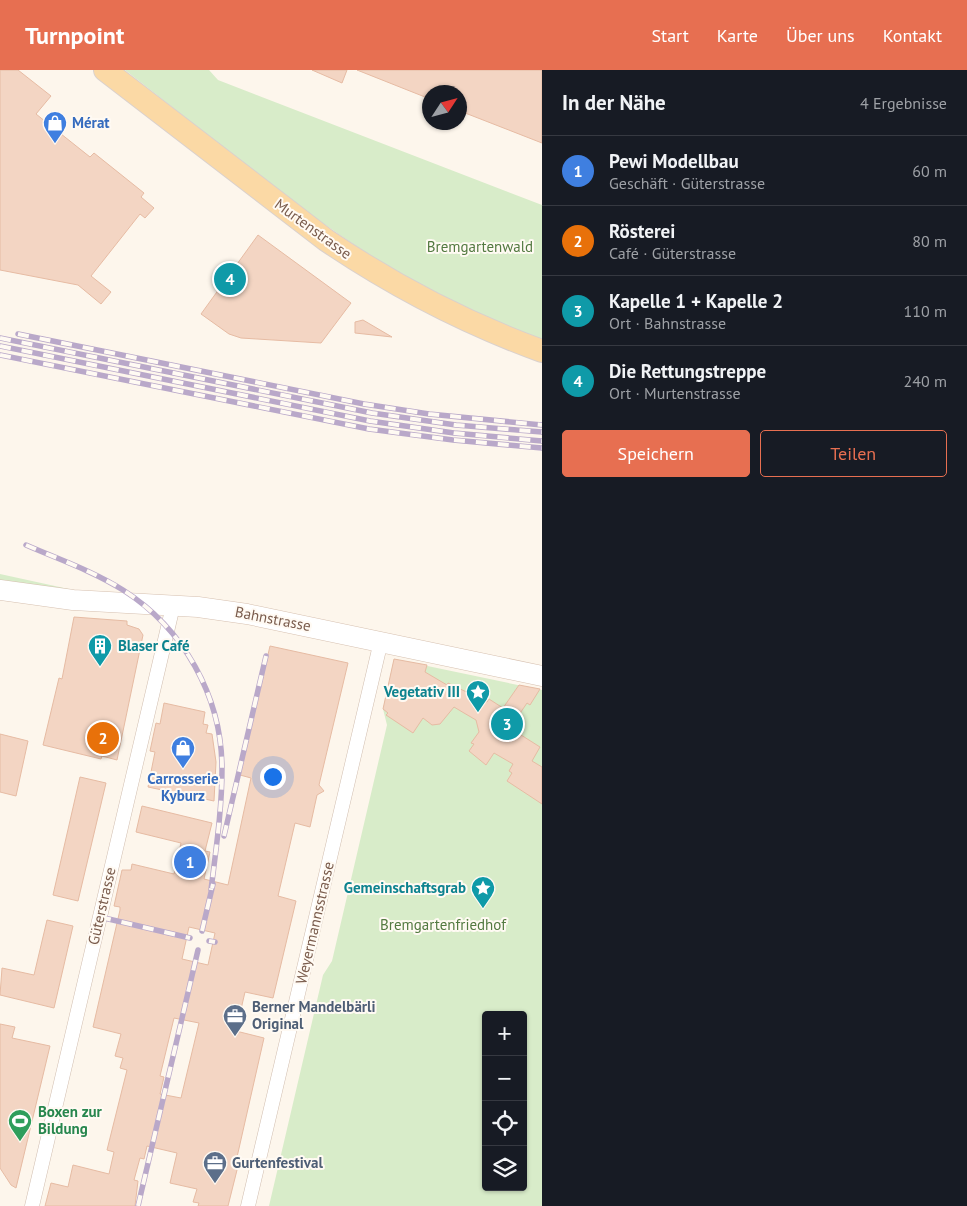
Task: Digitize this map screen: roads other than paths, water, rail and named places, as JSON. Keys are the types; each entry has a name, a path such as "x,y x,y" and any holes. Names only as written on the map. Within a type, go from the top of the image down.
{"main road":[{"name":"Murtenstrasse","path":"105,70 326,240 370,270 455,315 542,351"}],"street":[{"name":"Bahnstrasse","path":"0,590 73,600 173,606 247,614 542,676"},
{"name":"Güterstrasse","path":"32,1206 173,606"},
{"name":"Weyermannsstrasse","path":"248,1206 381,641"}],"railway":[{"path":"18,334 364,404 429,414 542,425"},
{"path":"0,338 372,413 456,425 542,432"},
{"path":"0,346 370,421 454,433 542,441"},
{"path":"0,355 369,429 453,440 542,448"},
{"path":"26,545 88,571 123,590 164,624 181,644 195,666 215,716 220,742 222,769 221,799 211,890"},
{"path":"224,836 266,656"},
{"path":"202,931 213,884"},
{"path":"100,917 190,938"},
{"path":"209,941 215,942"},
{"path":"138,1206 198,950"}],"place":[{"name":"Mérat","path":"55,144"},
{"name":"Die Rettungstreppe","path":"230,279"},
{"name":"Blaser Café","path":"100,667"},
{"name":"Vegetativ III","path":"478,713"},
{"name":"Kapelle 1 + Kapelle 2","path":"507,724"},
{"name":"Rösterei","path":"103,738"},
{"name":"Carrosserie Kyburz","path":"183,769"},
{"name":"Pewi Modellbau","path":"190,862"},
{"name":"Gemeinschaftsgrab","path":"483,909"},
{"name":"Berner Mandelbärli Original","path":"235,1037"},
{"name":"Boxen zur Bildung","path":"20,1142"},
{"name":"Gurtenfestival","path":"215,1184"}],"park label":[{"name":"Bremgartenwald","path":"480,247"},
{"name":"Bremgartenfriedhof","path":"443,925"}]}
